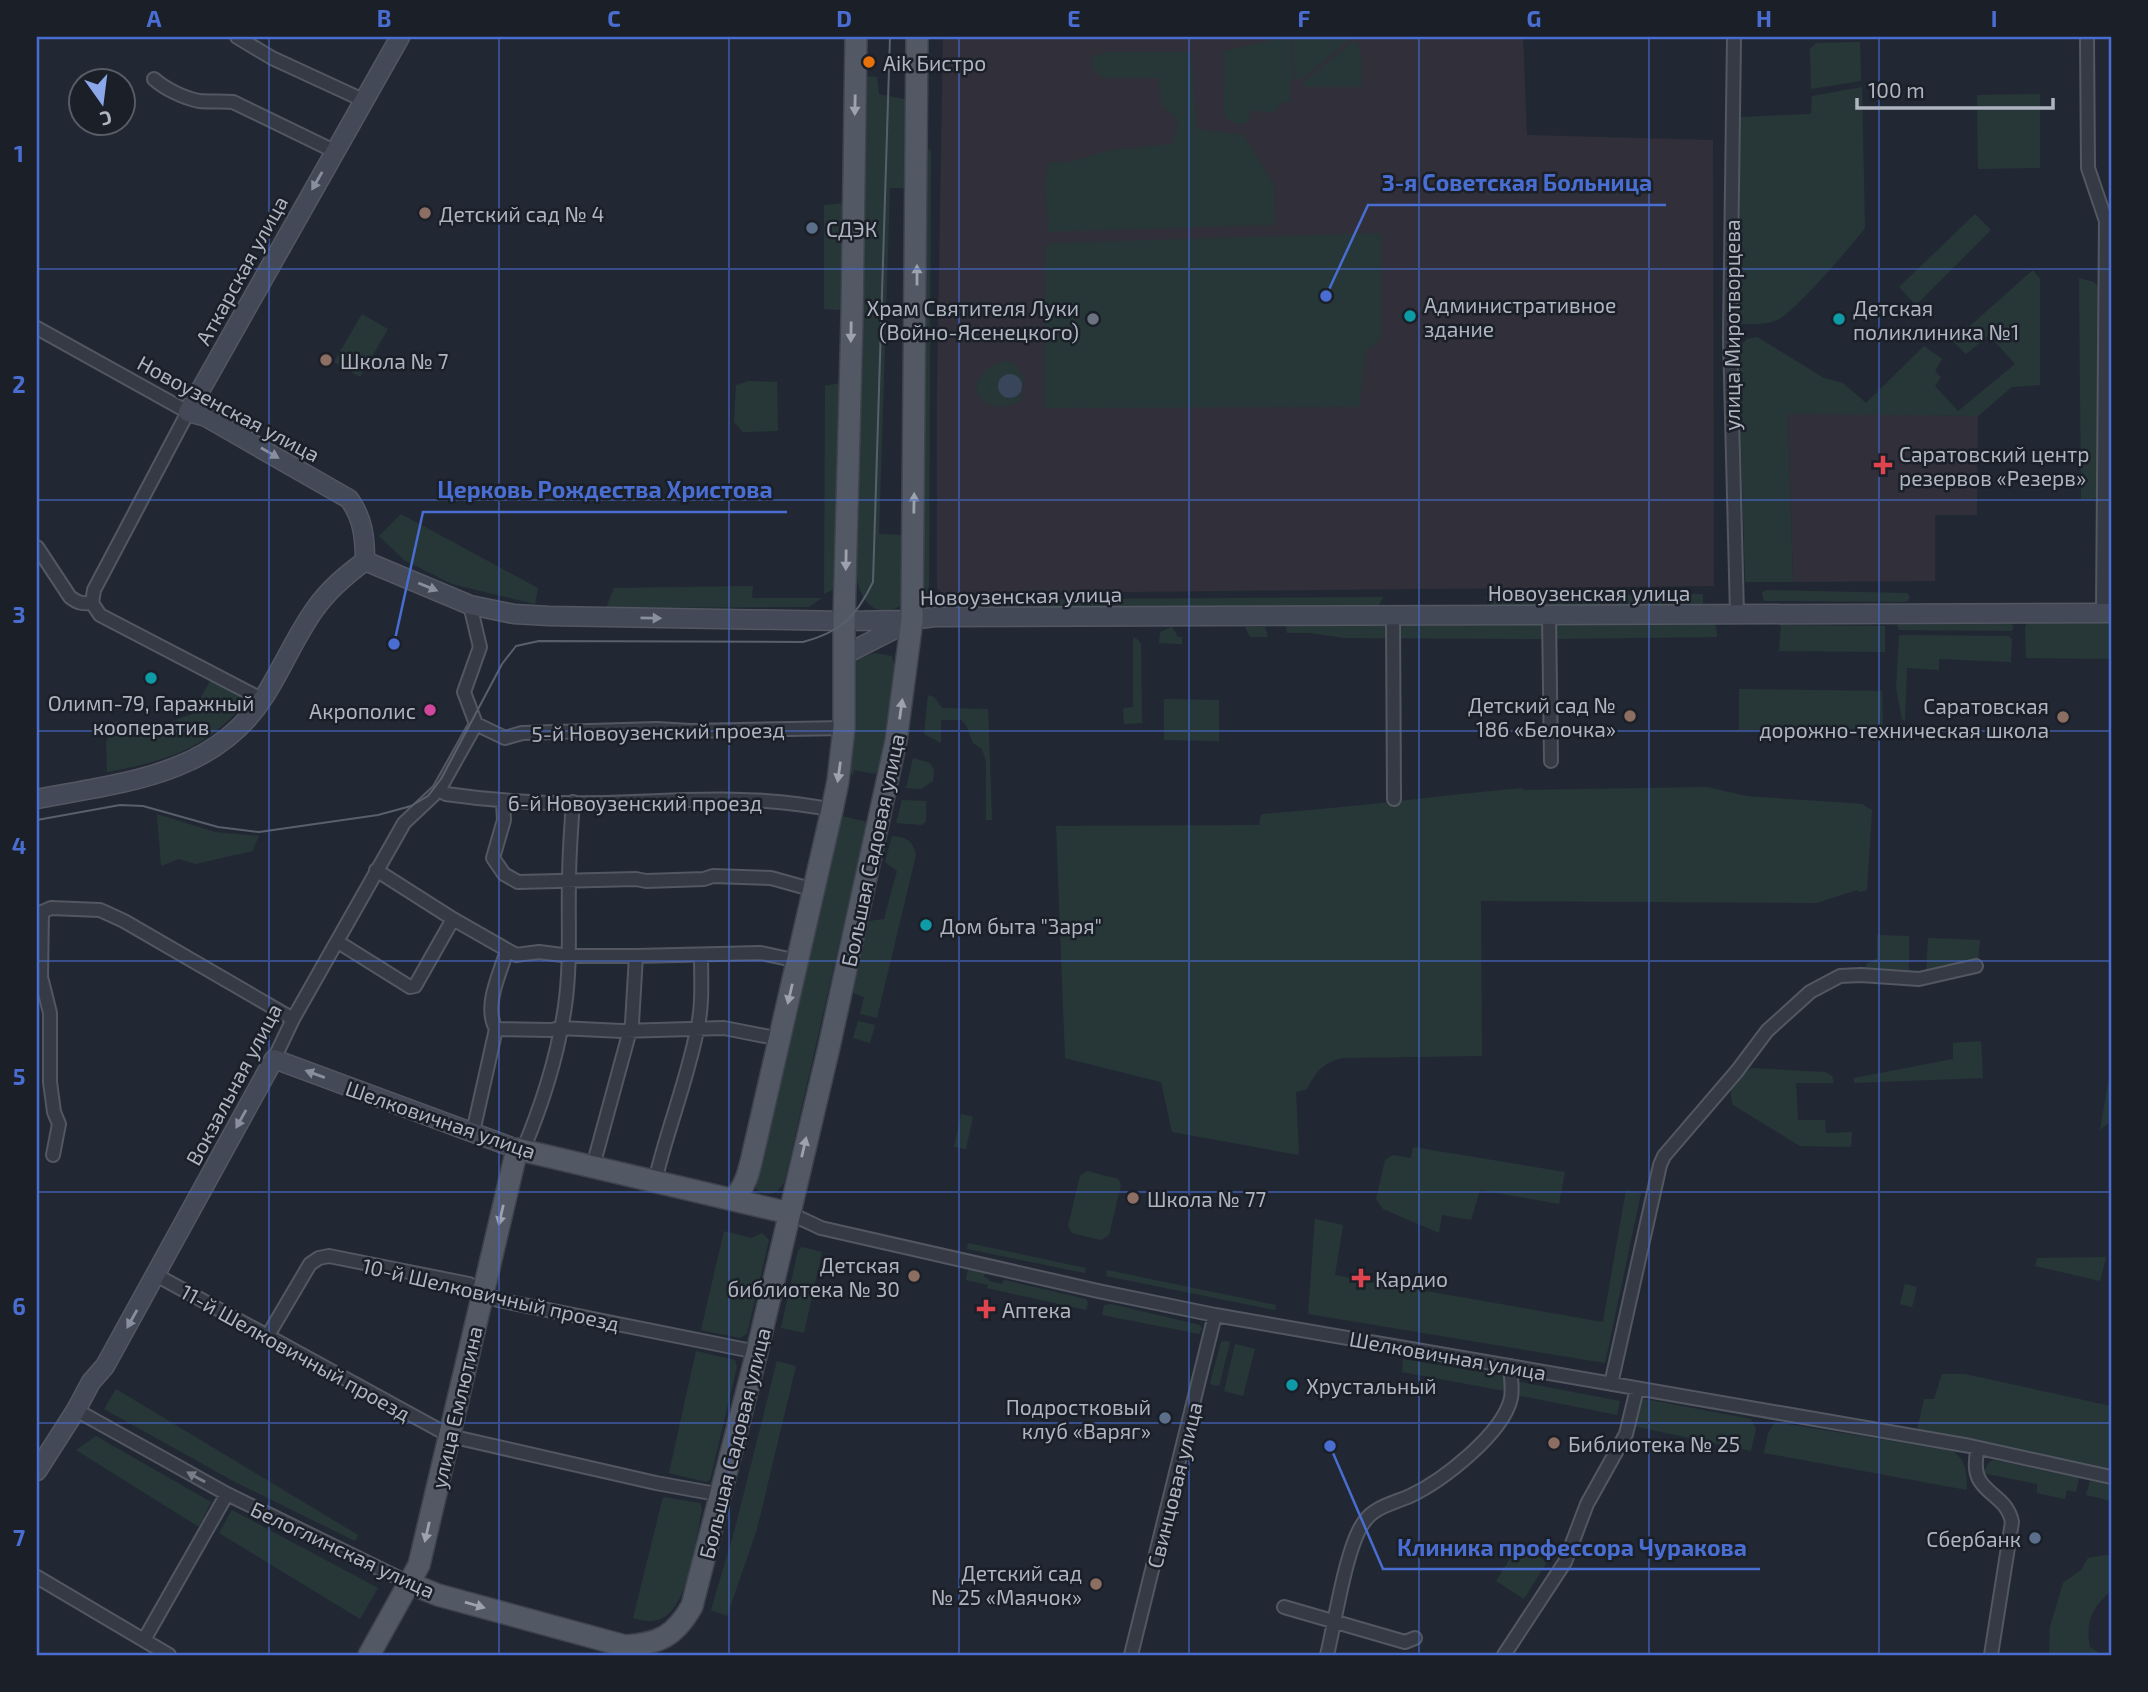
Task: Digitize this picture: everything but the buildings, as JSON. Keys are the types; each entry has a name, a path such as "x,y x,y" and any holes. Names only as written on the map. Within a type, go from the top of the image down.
{"main road":[{"name":"Аткарская улица","path":"188,412 400,37"},
{"path":"733,1199 746,1181 780,1039 838,781 844,728 856,37"},
{"name":"Большая Садовая улица","path":"668,1636 679,1627 692,1606 722,1495 881,820 897,741 912,620 918,37"},
{"name":"Новоузенская улица","path":"188,412 206,416 349,499 358,511 365,539 365,561 470,605 514,614 844,621 1028,616 2107,613"},
{"path":"37,799 168,771 198,759 219,745 240,727 263,699 315,609 337,582 365,561"},
{"path":"845,655 912,620"},
{"name":"Шелковичная улица","path":"274,1059 520,1149 789,1213"},
{"name":"Вокзальная улица","path":"37,1471 91,1381 105,1366 274,1059"},
{"name":"улица Емлютина","path":"369,1655 411,1584 419,1565 483,1292 520,1149"},
{"name":"Белоглинская улица","path":"411,1584 438,1595 625,1646 654,1642 668,1636"}],"street":[{"path":"237,37 272,58 363,100"},
{"name":"улица Миротворцева","path":"1734,37 1730,338 1737,614"},
{"path":"2087,37 2088,168 2106,222 2107,613"},
{"path":"154,79 162,86 200,101 233,102 334,151"},
{"name":"Новоузенская улица","path":"37,328 188,412"},
{"name":"Аткарская улица","path":"92,603 94,590 188,412"},
{"path":"37,547 71,597 82,604 92,603 100,615 263,699"},
{"path":"470,605 480,647 464,692 476,724"},
{"path":"1393,615 1394,799"},
{"path":"1549,615 1551,761"},
{"name":"5-й Новоузенский проезд","path":"476,724 505,738 522,733 657,729 690,731 844,728"},
{"name":"Вокзальная улица","path":"274,1059 293,1019 404,823 439,790 476,724"},
{"name":"6-й Новоузенский проезд","path":"439,790 446,794 503,802 696,800 768,802 832,810"},
{"path":"503,802 504,820 493,858 504,874 518,882 568,879 646,881 704,879 713,876 771,878 814,890"},
{"name":"улица Емлютина","path":"520,1149 544,1091 565,1008 573,802"},
{"path":"376,870 516,955 539,952 569,956 761,953 798,961"},
{"path":"53,1155 59,1124 54,1112 50,1082 50,1013 41,978 42,912 51,908 100,910 293,1019"},
{"path":"338,942 410,987 415,986 453,919"},
{"path":"473,1132 496,1029 492,1021 492,1001 506,950"},
{"path":"655,1181 698,1029 701,955"},
{"path":"593,1166 630,1030 636,956"},
{"path":"1611,1384 1664,1156 1737,1071 1767,1031 1810,992 1840,976 1919,979 1976,966"},
{"path":"496,1029 724,1028 780,1039"},
{"name":"Шелковичная улица","path":"789,1213 821,1228 1098,1292 1215,1315 1978,1448 2111,1477"},
{"name":"10-й Шелковичный проезд","path":"267,1336 310,1264 329,1256 469,1284 498,1300 757,1352"},
{"name":"11-й Шелковичный проезд","path":"156,1275 450,1436 656,1483 722,1495"},
{"name":"Свинцовая улица","path":"1131,1655 1215,1315"},
{"path":"1327,1655 1353,1548 1363,1523 1373,1512 1413,1495 1442,1476 1475,1450 1499,1426 1511,1397 1511,1366"},
{"path":"1504,1655 1565,1562 1587,1504 1626,1434 1637,1389"},
{"name":"Белоглинская улица","path":"76,1410 227,1494 411,1584"},
{"path":"1978,1448 1976,1475 1987,1491 2010,1511 2012,1522 1991,1655"},
{"path":"145,1640 227,1494"},
{"path":"37,1577 169,1655"},
{"path":"1284,1607 1405,1642 1415,1638"}],"shaded area":[{"path":"943,37 1523,37 1527,135 1713,140 1714,586 943,594 937,588 937,388"},
{"path":"1290,38 1294,79 1290,80 1290,102 1281,103 1275,112 1250,111 1249,120 1242,125 1227,120 1224,113 1223,51"},
{"path":"1351,38 1303,79 1295,79 1293,39"},
{"path":"1354,40 1361,56 1361,87 1304,87 1304,82"},
{"path":"1860,42 1861,81 1811,89 1810,49 1816,43"},
{"path":"1105,52 1191,52 1197,129 1244,135 1274,185 1275,225 1048,232 1045,185 1048,163 1071,162 1109,150 1172,144 1178,120 1161,105 1158,78 1103,78 1092,69 1092,57"},
{"path":"861,76 877,77 879,94 908,100 906,188 890,188 879,534 906,535 903,604 885,611 870,606 861,592 856,574"},
{"path":"1862,87 1865,228 1822,278 1785,315 1768,323 1739,324 1740,117 1811,114 1812,96"},
{"path":"2040,94 2040,168 1978,169 1977,95"},
{"path":"925,145 931,151 929,594 919,594"},
{"path":"845,203 845,305 838,310 824,309 824,205"},
{"path":"1975,214 1991,230 1916,305 1899,287"},
{"path":"1382,233 1382,338 1366,351 1359,407 1044,408 1045,247 1050,243"},
{"path":"2033,270 2040,279 2040,385 2012,387 1978,416 1788,414 1793,582 1745,582 1738,348 1747,339 1757,337 1824,378 1843,383 1866,403 1924,346 1942,359 1935,371 1941,377 1935,386 1958,411 2015,364 1989,335 1966,354 1953,341"},
{"path":"2079,278 2094,282 2099,287 2099,495 2094,499 2081,499"},
{"path":"362,314 388,329 360,377 334,362"},
{"path":"1005,361 1016,364 1024,380 1021,400 1011,405 992,406 979,396 979,380 986,371"},
{"path":"749,381 777,382 778,431 743,432 734,422 736,385"},
{"path":"839,383 838,587 824,594 825,386"},
{"name":"Саратовский центр резервов «Резерв»","path":"1788,414 1978,416 1977,515 1935,515 1935,581 1793,582"},
{"path":"401,514 538,588 535,604 452,584 404,560 379,536"},
{"path":"753,586 752,598 822,598 809,607 606,608 614,588"},
{"path":"1766,590 1907,593 1910,597 1907,602 1764,601 1762,593"},
{"path":"1703,594 1703,606 1491,606 1485,597"},
{"path":"1383,597 1378,607 951,610 945,606 945,600"},
{"path":"2032,621 2111,623 2111,659 2026,658 2025,627"},
{"path":"1713,623 1717,637 1553,639 1553,628 1557,625"},
{"path":"1899,624 2012,624 2013,627 2012,631 1899,630"},
{"path":"1542,625 1545,639 1344,638 1287,633 1286,626"},
{"path":"1781,625 1885,626 1885,652 1779,651"},
{"path":"1172,627 1178,637 1182,637 1182,644 1159,643 1160,632"},
{"path":"1245,627 1265,627 1268,637 1250,637"},
{"path":"1899,635 2009,636 2012,639 2011,662 1939,659 1939,670 1907,668 1905,722 1902,719 1896,688"},
{"path":"1133,637 1141,644 1142,723 1124,724 1123,708 1133,707"},
{"path":"874,653 892,656 895,669 880,767 875,774 854,770 853,776 847,765 852,668 857,659"},
{"path":"211,679 241,695 244,704 229,720 199,743 183,751 148,763 107,772 106,742 115,721 138,729 192,714"},
{"path":"1739,689 1882,691 1883,729 1739,730"},
{"path":"928,695 934,697 942,708 988,709 992,820 986,820 986,761 982,749 973,743 966,725 961,720 941,720 941,743 924,734"},
{"path":"1164,699 1219,700 1219,741 1164,740"},
{"path":"913,758 930,763 934,770 933,781 921,789 906,788"},
{"path":"1707,787 1746,796 1862,804 1872,810 1867,890 1857,890 1816,903 1481,901 1482,1056 1343,1058 1331,1062 1317,1072 1307,1089 1296,1092 1299,1155 1172,1132 1161,1082 1065,1058 1056,826 1259,825 1261,814 1523,788"},
{"path":"902,800 926,801 926,822 921,825 896,823"},
{"path":"157,814 215,832 259,836 252,851 196,864 179,859 161,866"},
{"path":"838,815 867,822 785,1180 777,1191 765,1194 756,1189 755,1178"},
{"path":"892,836 908,840 916,855 877,1018 860,1014 864,997 853,993 869,921 884,919 897,871 885,862"},
{"path":"1877,935 1909,936 1909,973 1867,972 1866,964 1877,958"},
{"path":"1928,938 1980,940 1978,961 1926,974"},
{"path":"858,1021 875,1025 870,1043 853,1038"},
{"path":"1981,1041 1983,1078 1854,1083 1854,1078 1953,1059 1953,1043"},
{"path":"2111,1066 2111,1121 2100,1130"},
{"path":"1752,1068 1825,1072 1832,1076 1834,1083 1796,1083 1798,1120 1825,1120 1826,1133 1852,1132 1851,1147 1800,1146 1733,1105 1731,1093 1734,1083"},
{"path":"961,1114 973,1117 966,1149 954,1147"},
{"path":"1413,1147 1565,1172 1559,1204 1480,1190 1471,1220 1442,1215 1439,1233 1383,1209 1376,1199 1385,1160 1393,1155 1411,1158"},
{"path":"1087,1171 1118,1179 1121,1185 1109,1235 1101,1240 1072,1233 1068,1226 1080,1176"},
{"path":"1626,1190 1641,1193 1605,1363 1308,1314 1315,1219 1343,1225 1335,1275 1603,1322"},
{"path":"724,1231 751,1238 762,1233 769,1240 747,1334 740,1338 701,1330"},
{"path":"968,1243 1086,1268 1085,1273 967,1249"},
{"path":"802,1247 822,1252 804,1333 781,1328 798,1250"},
{"path":"2106,1257 2100,1281 2035,1266 2037,1258"},
{"path":"968,1269 985,1273 984,1277 989,1281 1002,1284 1004,1280 1086,1299 1086,1310 987,1288 988,1285 966,1280"},
{"path":"1107,1270 1276,1305 1275,1310 1106,1276"},
{"path":"1905,1284 1917,1287 1912,1307 1900,1304"},
{"path":"1111,1304 1200,1325 1202,1329 1199,1334 1102,1315 1104,1305"},
{"path":"1221,1342 1230,1342 1219,1386 1212,1385 1210,1383"},
{"path":"1235,1344 1255,1349 1243,1396 1224,1391"},
{"path":"696,1351 735,1360 737,1367 710,1480 706,1482 669,1473"},
{"path":"1403,1359 1504,1376 1505,1391 1402,1372"},
{"path":"777,1361 796,1366 757,1529 727,1616 711,1610 736,1525"},
{"path":"1942,1374 1965,1374 2111,1406 2111,1470 1917,1430 1924,1399 1934,1399"},
{"path":"1515,1381 1620,1401 1617,1415 1516,1395"},
{"path":"116,1389 358,1535 355,1541 235,1482 104,1409"},
{"path":"1640,1400 1751,1419 1756,1429 1751,1451 1633,1426"},
{"path":"1775,1422 1952,1451 1963,1463 1967,1490 1764,1453 1768,1433"},
{"path":"96,1436 211,1502 199,1527 76,1450"},
{"path":"1993,1460 2079,1478 2076,1492 2067,1490 2065,1499 2037,1493 2037,1484 1983,1473"},
{"path":"2090,1481 2111,1485 2111,1501 2086,1495"},
{"path":"663,1497 700,1503 702,1509 690,1571 678,1602 670,1613 660,1619 646,1621 633,1618"},
{"path":"232,1510 378,1588 360,1619 219,1533"},
{"path":"1519,1544 1547,1562 1524,1599 1496,1581"},
{"path":"2111,1556 2111,1591 2095,1609 2088,1630 2090,1647 2103,1655 2049,1655 2050,1627 2063,1583 2081,1570 2088,1558"}],"water":[{"path":"1010,374 1018,378 1022,386 1018,394 1010,398 1002,394 998,386 1002,378"}],"tram line":[{"path":"37,820 120,805 143,806 218,827 259,832 378,815 411,806 428,796 441,779 502,664 516,646 539,641 803,642 828,633 846,621 860,605 873,582 890,37"}],"place":[{"name":"Aik Бистро","path":"869,62"},
{"name":"Детский сад № 4","path":"425,213"},
{"name":"СДЭК","path":"812,228"},
{"name":"3-я Советская Больница","path":"1326,296"},
{"name":"Административное здание","path":"1410,316"},
{"name":"Храм Cвятителя Луки (Войно-Ясенецкого)","path":"1093,319"},
{"name":"Детская поликлиника №1","path":"1839,319"},
{"name":"Школа № 7","path":"326,360"},
{"name":"Саратовский центр резервов «Резерв»","path":"1883,465"},
{"name":"Церковь Рождества Христова","path":"394,644"},
{"name":"Олимп-79, Гаражный кооператив","path":"151,678"},
{"name":"Акрополис","path":"430,710"},
{"name":"Детский сад № 186 «Белочка»","path":"1630,716"},
{"name":"Саратовская дорожно-техническая школа","path":"2063,717"},
{"name":"Дом быта \"Заря\"","path":"926,925"},
{"name":"Школа № 77","path":"1133,1198"},
{"name":"Детская библиотека № 30","path":"914,1276"},
{"name":"Кардио","path":"1361,1278"},
{"name":"Аптека","path":"986,1309"},
{"name":"Хрустальный","path":"1292,1385"},
{"name":"Подростковый клуб «Варяг»","path":"1165,1418"},
{"name":"Библиотека № 25","path":"1554,1443"},
{"name":"Клиника профессора Чуракова","path":"1330,1446"},
{"name":"Сбербанк","path":"2035,1538"},
{"name":"Детский сад № 25 «Маячок»","path":"1096,1584"}]}
